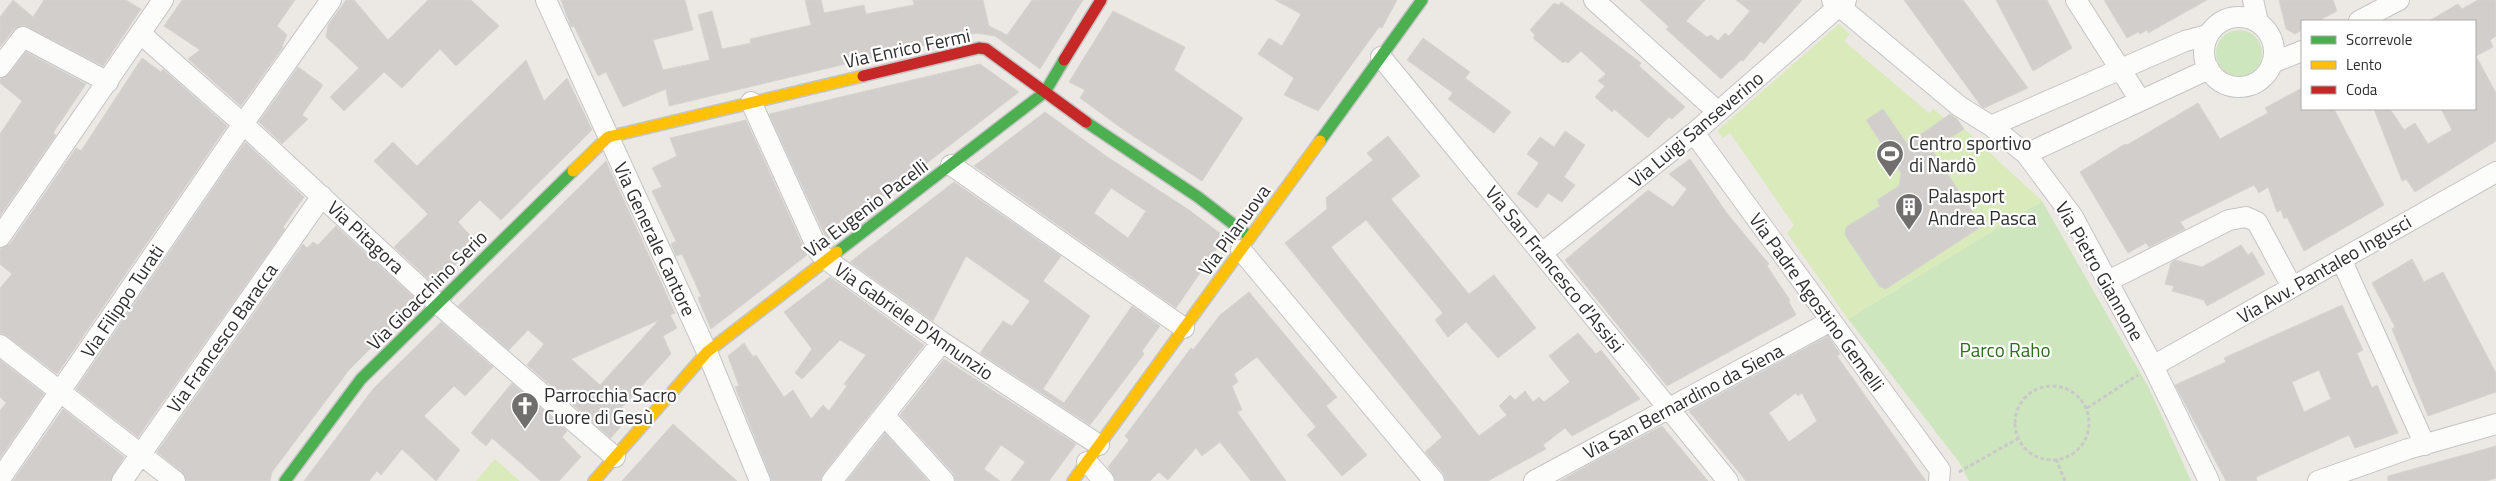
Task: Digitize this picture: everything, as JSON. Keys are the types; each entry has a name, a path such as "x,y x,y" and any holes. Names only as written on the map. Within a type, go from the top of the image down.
{"street":[{"path":"0,238 163,0"},
{"name":"Via Filippo Turati","path":"0,479 243,124 331,0"},
{"name":"Via Generale Cantore","path":"546,0 707,352 760,481"},
{"path":"1045,92 1101,0"},
{"name":"Via Pilanuova","path":"1073,481 1422,0"},
{"path":"1594,0 1718,112"},
{"path":"2076,0 2140,100"},
{"path":"2253,0 2258,22"},
{"path":"2361,20 2399,0"},
{"name":"Via Luigi Sanseverino","path":"1542,253 1694,134 1839,2"},
{"name":"Via Pietro Giannone","path":"1839,2 1959,106 1991,126 2026,154 2073,217 2154,366 2209,481"},
{"path":"1991,126 2121,71 2185,41 2208,35 2225,20 2242,17 2258,22 2266,30 2272,40 2274,51 2267,73 2258,81 2248,85 2236,86 2225,84 2209,69 2205,52 2208,35"},
{"name":"Via Pitagora","path":"141,34 243,124 437,302 615,457"},
{"path":"0,67 23,37 108,82"},
{"name":"Via Enrico Fermi","path":"608,137 979,48 986,49 1115,143 1198,197 1245,244"},
{"path":"2272,62 2301,51"},
{"name":"Via San Francesco d'Assisi","path":"1381,57 1728,481"},
{"path":"2026,154 2209,69"},
{"name":"Via Eugenio Pacelli","path":"594,481 707,352 1045,92"},
{"name":"Via Gabriele D'Annunzio","path":"751,102 819,252 827,260 942,342 1099,445"},
{"name":"Via Padre Agostino Gemelli","path":"1694,134 1944,476"},
{"name":"Via Gioacchino Serio","path":"285,481 361,379 437,302 608,137"},
{"path":"951,165 1184,328"},
{"name":"Via Avv. Pantaleo Ingusci","path":"2154,366 2496,172"},
{"name":"Via Francesco Baracca","path":"122,481 322,196"},
{"path":"2108,282 2230,220 2246,217 2257,222 2292,287"},
{"path":"1245,244 1434,481"},
{"path":"2340,259 2425,445"},
{"name":"Via San Bernardino da Siena","path":"1534,481 1831,321"},
{"path":"832,481 942,342"},
{"path":"0,344 175,481"},
{"path":"884,415 944,481"},
{"path":"2318,481 2425,445 2496,424"},
{"path":"1087,462 1104,481"}],"path":[{"path":"2086,408 2154,366"},
{"path":"2049,386 2071,391 2086,408 2089,430 2077,450 2067,457 2045,459 2034,455 2019,438 2016,426 2020,404 2028,395 2038,389 2049,386"},
{"path":"1944,476 2019,438"},
{"path":"2056,459 2065,481"}],"green space":[{"name":"Centro sportivo di Nardò","path":"1839,24 1850,34 1844,41 1929,113 1934,109 1944,118 1954,114 1963,128 2042,201 1848,319 1787,233 1794,225 1730,133 1723,138 1717,131"},
{"path":"2239,30 2252,34 2258,40 2262,53 2258,66 2252,72 2239,76 2226,72 2220,66 2216,53 2220,40 2226,34"},
{"name":"Parco Raho","path":"2042,201 2149,388 2191,481 1969,481 1959,462 1848,319"},
{"path":"495,459 520,481 476,481"}],"building":[{"path":"13,0 33,17 44,0 126,0 141,9 103,66 24,25 14,29 0,47 0,17"},
{"path":"182,0 295,0 277,26 287,35 283,47 241,106 188,59 200,50 164,26"},
{"path":"346,0 354,0 388,40 428,0 471,0 499,26 456,66 440,49 402,88 384,72 344,111 330,97 359,68 326,37 328,25"},
{"path":"561,0 685,0 693,30 653,40 663,70 710,60 698,15 712,11 722,49 751,43 750,39 811,25 805,0 821,0 824,13 864,5 866,14 914,5 913,0 983,0 989,26 1007,35 1032,0 1083,0 1040,69 995,36 976,33 669,106 666,89 623,107 606,72 598,76 574,26 571,27"},
{"path":"1275,0 1397,0 1382,28 1379,27 1318,111 1284,95 1294,78 1258,54 1269,38 1282,46 1301,14"},
{"path":"1640,0 1705,0 1686,21 1707,37 1711,35 1718,41 1725,33 1729,36 1750,11 1736,0 1802,0 1764,44 1760,41 1743,61 1741,60 1721,79 1666,29 1669,27"},
{"path":"1904,0 1963,0 2028,88 1984,108 1981,106"},
{"path":"1996,0 2047,0 2072,48 2033,71"},
{"path":"2104,0 2207,0 2148,33 2147,30 2140,34 2138,32 2127,38"},
{"path":"2279,0 2333,0 2337,11 2320,20 2301,20 2301,31 2295,34 2286,29"},
{"path":"2478,0 2496,0 2496,36 2490,40 2493,47 2476,56 2476,20 2431,20 2458,4 2462,9"},
{"path":"1561,2 1641,63 1639,66 1685,107 1672,119 1669,117 1648,138 1614,109 1612,112 1595,97 1605,86 1598,81 1606,74 1581,51 1568,63 1565,61 1563,63 1533,38 1535,35 1530,30 1554,3 1559,5"},
{"path":"1113,11 1185,47 1174,70 1243,118 1202,181 1124,130 1080,98 1085,90 1069,82"},
{"path":"1423,38 1470,72 1465,78 1511,112 1494,133 1448,99 1453,93 1407,60"},
{"path":"26,52 86,84 53,133 56,135 0,216 0,134 22,101 0,83 0,79 9,74"},
{"path":"2476,56 2496,93 2496,141 2415,192 2406,179 2402,181 2374,110 2391,110 2404,130 2415,123 2428,144 2452,130 2442,110 2476,110"},
{"path":"142,58 161,72 163,69 227,126 57,374 7,336 0,333 0,288 12,274 0,264 0,249 10,244 76,148 81,151"},
{"path":"526,60 544,101 567,78 592,130 501,220 480,200 458,222 477,243 435,285 394,247 428,214 374,161 393,142 417,166"},
{"path":"980,64 1019,92 827,240 769,114"},
{"path":"298,67 323,85 302,115 308,119 282,144 259,122"},
{"path":"2301,89 2301,110 2335,110 2384,205 2304,251 2287,217 2284,219 2281,210 2277,212 2268,187 2259,193 2254,185 2180,222 2185,229 2149,247 2146,243 2128,253 2080,172 2198,103 2220,139 2268,113 2265,108"},
{"name":"Palasport Andrea Pasca","path":"1883,109 1907,144 1950,114 1957,119 1964,129 1932,150 1979,222 1979,228 1886,289 1880,287 1845,235 1846,227 1880,206 1877,200 1899,186 1901,173 1866,120"},
{"path":"1045,112 1106,156 1189,210 1225,237 1176,308 974,166","holes":["1111,188 1146,211 1128,238 1094,213"]},
{"path":"746,120 807,255 711,329 698,298 701,296 682,254 676,256 671,244 676,241 652,191 662,187 652,168 677,156 670,138"},
{"path":"1565,131 1585,145 1564,177 1575,185 1562,202 1548,193 1537,208 1517,194 1539,163 1527,154 1540,137 1554,147"},
{"path":"1388,136 1420,176 1391,199 1469,294 1494,275 1536,328 1498,358 1466,322 1448,337 1435,320 1443,313 1366,220 1331,247 1479,436 1507,415 1499,406 1510,395 1515,400 1525,391 1533,402 1539,397 1544,402 1570,382 1549,356 1578,333 1596,354 1601,350 1640,399 1572,436 1565,428 1543,445 1546,449 1488,481 1446,481 1443,473 1425,452 1442,437 1285,243 1327,209 1326,198 1373,160 1367,153"},
{"path":"245,142 304,197 283,227 285,229 138,437 76,389"},
{"path":"1690,159 1726,212 1769,264 1767,266 1790,300 1789,302 1796,315 1667,386 1565,260 1648,190 1673,207 1687,189 1669,174"},
{"path":"606,161 675,313 670,315 677,328 663,336 671,354 614,416 622,425 611,438 527,365 544,344 528,330 509,350 458,306","holes":["659,320 600,385 571,359"]},
{"path":"954,182 1061,256 1043,281 1090,316 1043,389 1064,403 1132,306 1160,326 1142,351 1144,354 1090,425 980,353 1003,321 1012,326 1030,301 966,256 933,321 850,262"},
{"path":"336,226 418,301 349,370 272,472 270,481 187,481 182,472 157,452 303,244 307,248 313,242 318,245"},
{"path":"2241,245 2248,255 2252,252 2265,274 2207,306 2204,300 2172,291 2174,286 2165,284 2171,263 2175,260 2202,267"},
{"path":"2412,259 2424,282 2443,272 2496,373 2496,392 2428,416 2392,329 2395,327 2372,283"},
{"path":"830,277 924,345 823,474 820,481 772,481 735,387 739,386 728,356 744,343 753,357 756,355 784,397 793,390 811,419 823,405 829,411 847,386 844,384 866,355 840,340 802,379 795,373 812,349 784,312"},
{"path":"1249,292 1337,397 1326,406 1367,455 1342,476 1307,435 1316,427 1257,357 1234,374 1238,382 1232,386 1242,410 1237,412 1286,481 1251,481 1220,442 1202,456 1196,448 1168,480 1159,472 1150,481 1116,481 1108,467 1129,440 1125,436 1191,348 1193,350 1220,315"},
{"path":"2342,305 2363,350 2357,353 2372,388 2377,385 2398,433 2355,448 2349,435 2256,477 2257,481 2226,481 2175,385 2226,362 2224,358","holes":["2319,370 2331,399 2304,412 2292,382"]},
{"path":"441,322 493,367 465,396 454,386 424,416 460,450 436,481 402,449 381,475 377,471 369,481 304,481 373,389"},
{"path":"1828,336 1840,354 1837,356 1926,481 1746,481 1689,411","holes":["1796,393 1798,396 1802,393 1817,421 1789,442 1769,413"]},
{"path":"944,359 1076,444 1049,481 1011,481 1025,462 1001,445 984,469 1000,481 956,481 953,473 900,415"},
{"path":"0,360 44,394 0,458 0,411 6,403 0,397"},
{"name":"Parrocchia Sacro Cuore di Gesù","path":"512,383 567,431 562,437 581,457 559,481 541,481 492,438 486,446 471,433"},
{"path":"63,409 124,457 110,481 13,481"},
{"path":"673,424 737,481 622,481"},
{"path":"1662,426 1708,481 1560,481 1592,463"},
{"path":"885,433 928,481 847,481"},
{"path":"2496,446 2496,478 2486,481 2388,481 2388,476"}],"traffic: fast":[{"path":"1320,141 1422,0"},
{"path":"837,252 1045,92 1064,60"},
{"path":"1086,122 1198,197 1250,237"},
{"path":"285,481 361,379 573,171"}],"traffic: slow":[{"path":"573,171 608,137 863,76"},
{"path":"1073,481 1320,141"},
{"path":"594,481 707,352 837,252"}],"traffic: jam":[{"path":"1064,60 1101,0"},
{"path":"863,76 979,48 986,49 1086,122"}],"place":[{"name":"Centro sportivo di Nardò","path":"1890,178"},
{"name":"Palasport Andrea Pasca","path":"1909,231"},
{"name":"Parrocchia Sacro Cuore di Gesù","path":"525,430"}]}
